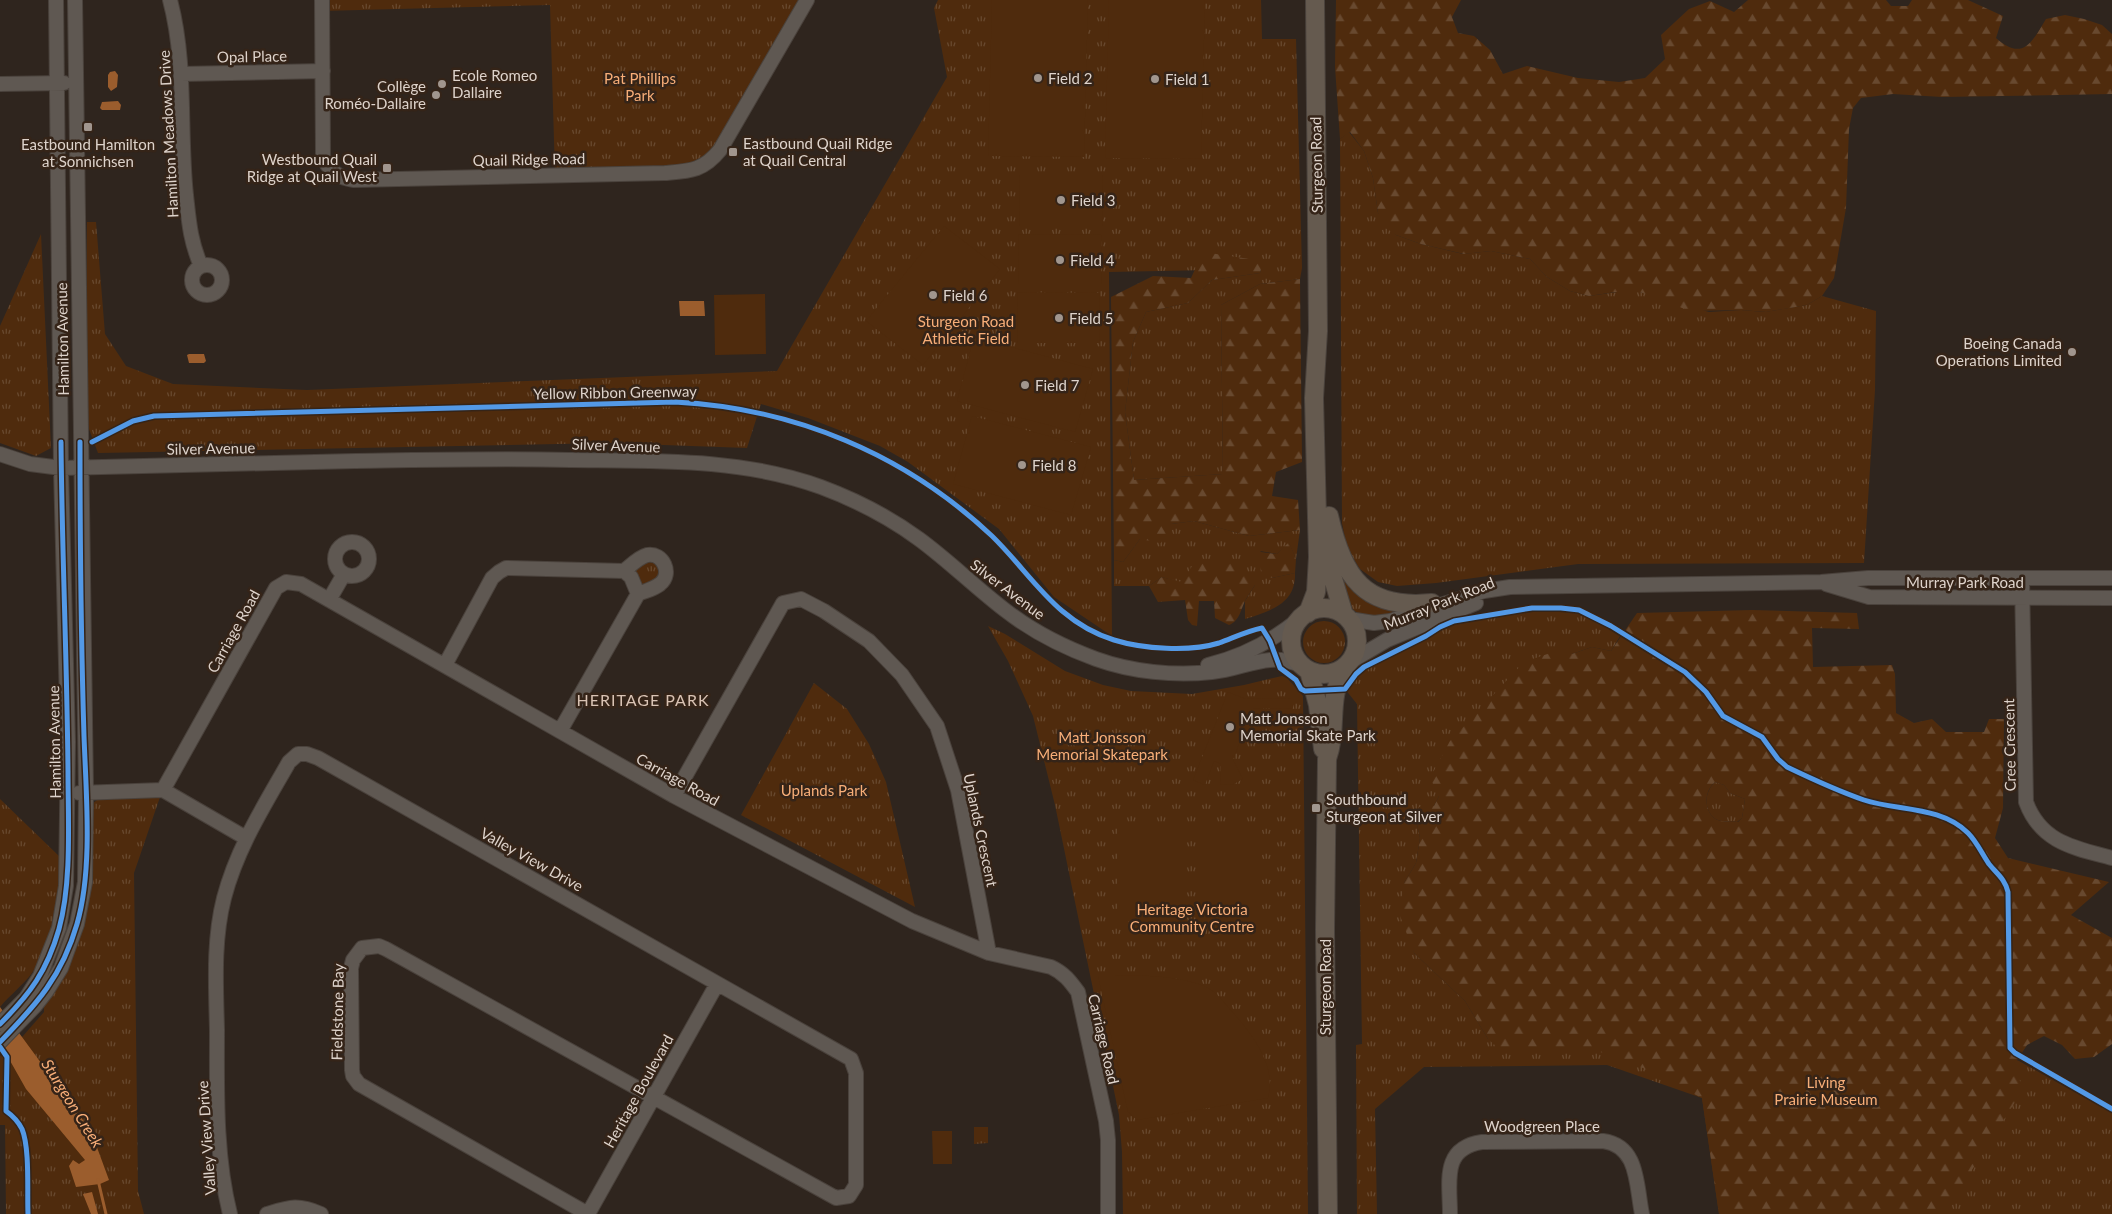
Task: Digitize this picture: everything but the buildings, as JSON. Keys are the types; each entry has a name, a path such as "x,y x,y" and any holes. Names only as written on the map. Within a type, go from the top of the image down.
{"main road":[{"name":"Sturgeon Road","path":"1303,616 1316,592 1318,571 1314,398 1318,331 1315,0"},
{"name":"Sturgeon Road","path":"1318,331 1326,396 1329,558 1331,572 1347,617"},
{"path":"1329,516 1336,545 1347,570 1365,590 1380,598 1400,603 1432,603"},
{"path":"1326,608 1347,617 1355,629 1358,641 1356,652 1347,665 1327,675 1305,668 1294,655 1291,643 1292,631 1303,616 1326,608"},
{"name":"Sturgeon Road","path":"1327,759 1333,743 1334,690 1347,665"},
{"name":"Sturgeon Road","path":"1305,668 1318,705 1322,744 1327,759 1325,930 1328,1214"}],"street":[{"name":"Hamilton Avenue","path":"0,1024 30,1002 59,928 66,886 68,793 61,468 56,0"},
{"name":"Hamilton Avenue","path":"0,1042 30,1002 61,968 80,911 85,882 86,792 75,0"},
{"name":"Hamilton Meadows Drive","path":"170,0 178,28 183,167 188,219 192,244 201,266"},
{"name":"Quail Ridge Road","path":"322,0 324,156 326,164 333,172 345,179 687,172 708,164 720,150 807,0"},
{"name":"Opal Place","path":"181,74 323,71"},
{"path":"0,84 76,82"},
{"name":"Silver Avenue","path":"0,454 30,464 61,468 527,459 709,464 770,473 823,488 878,512 922,541 1006,610 1054,641 1078,652 1115,665 1149,671 1212,672 1270,658 1286,660 1305,668"},
{"path":"445,665 492,578 506,568 624,571 644,556 652,555 661,558 666,567 666,576 661,584 638,594 560,731"},
{"path":"624,571 631,577 638,594"},
{"path":"329,600 344,574"},
{"name":"Murray Park Road","path":"1347,617 1374,622 1390,621 1496,588 1821,582 1868,578 2112,578"},
{"name":"Cree Crescent","path":"2022,578 2026,802 2032,817 2051,838 2078,849 2112,858"},
{"name":"Carriage Road","path":"163,790 276,588 283,583 292,581 301,584 674,796 912,921 989,953 1051,967 1070,979 1078,992 1106,1120 1108,1140 1108,1214"},
{"name":"Murray Park Road","path":"1821,582 1869,598 2112,598"},
{"name":"Murray Park Road","path":"1347,665 1387,640 1464,607 1505,593 1544,586"},
{"name":"Uplands Crescent","path":"674,796 783,603 801,599 824,611 869,641 902,674 937,726 958,790 989,953"},
{"path":"1432,603 1455,600"},
{"name":"Silver Avenue","path":"1178,672 1239,655 1270,641 1303,616"},
{"name":"Valley View Drive","path":"230,1214 219,1139 216,962 218,931 224,899 246,838 289,762 298,754 307,754 318,758 851,1059 856,1073 856,1185 849,1196 836,1198 652,1098"},
{"path":"68,793 163,790 246,838"},
{"name":"Fieldstone Bay","path":"588,1214 359,1084 353,1076 352,1056 351,968 356,953 362,948 379,946 652,1098"},
{"name":"Heritage Boulevard","path":"588,1214 717,984"},
{"name":"Woodgreen Place","path":"1450,1214 1450,1167 1453,1158 1465,1146 1482,1142 1603,1141 1620,1146 1632,1161 1642,1214"},
{"path":"267,1214 287,1208 305,1207 321,1214"}],"green space":[{"name":"Pat Phillips Park","path":"322,0 807,0 708,165 555,174 550,5 322,11"},
{"name":"Sturgeon Road Athletic Field","path":"938,0 1261,0 1262,39 1296,39 1302,268 1300,279 1260,284 1221,305 1223,474 1134,480 1125,412 1133,342 1146,312 1188,303 1212,280 1260,273 1261,269 1109,272 1112,636 1054,597 999,529 908,462 880,446 808,418 761,404 747,448 608,443 98,453 86,421 87,222 96,222 105,334 126,366 173,384 307,390 777,371 947,77 934,8"},
{"name":"Field 2","path":"992,0 1088,0 1084,157 988,156"},
{"name":"Field 1","path":"1109,0 1205,0 1201,159 1105,158"},
{"path":"1336,0 1461,0 1452,17 1458,33 1474,36 1490,50 1503,74 1527,66 1578,78 1619,82 1645,78 1665,59 1661,35 1689,9 1710,1 1734,12 1748,0 1886,0 1891,6 1908,6 1912,0 1968,0 2003,16 1996,38 2013,48 2020,49 2026,46 2046,19 2065,15 2102,25 2112,34 2112,94 1942,97 1893,94 1861,98 1853,108 1849,129 1846,208 1834,278 1822,296 1807,305 1766,312 1741,310 1690,311 1640,292 1615,292 1589,296 1570,291 1547,277 1530,259 1491,251 1464,254 1421,244 1396,235 1383,226 1378,213 1373,178 1364,151 1350,132 1340,139 1335,67"},
{"path":"1349,132 1364,151 1373,178 1378,213 1396,235 1421,244 1463,254 1491,251 1530,259 1547,277 1570,291 1589,296 1617,292 1640,292 1709,312 1741,310 1765,312 1807,305 1822,296 1876,311 1875,390 1864,563 1578,564 1436,583 1397,586 1378,582 1360,569 1347,548 1342,523 1340,139"},
{"name":"Field 3","path":"1020,175 1103,175 1102,226 1019,226"},
{"name":"Field 6","path":"944,226 1000,269 923,365 866,321"},
{"path":"41,234 51,448 36,456 0,443 0,326"},
{"name":"Field 4","path":"1019,234 1102,235 1101,285 1018,285"},
{"path":"1203,252 1263,261 1260,273 1212,280 1188,303 1146,312 1133,342 1125,412 1134,480 1223,474 1221,305 1260,284 1300,279 1302,462 1276,472 1272,496 1298,500 1300,530 1249,536 1194,521 1171,524 1161,543 1140,539 1123,562 1114,560 1111,297 1153,276 1191,278"},
{"name":"Field 5","path":"1018,292 1100,293 1099,343 1017,343"},
{"path":"765,294 766,354 715,355 714,295"},
{"name":"Field 7","path":"974,337 1093,369 1075,432 957,401"},
{"name":"Field 8","path":"972,416 1091,447 1071,515 953,484"},
{"path":"1194,521 1249,536 1300,530 1296,559 1289,543 1277,554 1260,551 1272,578 1295,573 1294,584 1286,599 1280,605 1264,613 1245,619 1245,601 1255,585 1182,583 1162,577 1149,586 1114,586 1114,560 1123,562 1140,539 1171,524"},
{"path":"1289,542 1296,559 1295,573 1272,578 1261,573 1259,550 1261,552 1277,554"},
{"path":"652,555 666,576 638,594 624,571"},
{"path":"1230,558 1255,585 1236,621 1229,625 1215,618 1214,601 1199,601 1197,626 1192,625 1188,620 1185,600 1158,602 1149,586 1162,577 1182,582 1194,563"},
{"path":"1338,567 1396,608 1396,612 1368,616 1352,609 1344,592"},
{"name":"Living Prairie Museum","path":"1548,608 1579,612 1603,622 1622,633 1611,651 1592,647 1572,654 1439,796 1434,806 1416,819 1420,838 1416,863 1404,883 1414,953 1465,1001 1488,1039 2009,1057 2112,1113 2112,1214 1719,1214 1702,1098 1607,1065 1424,1067 1375,1109 1377,1214 1357,1214 1356,1045 1362,1044 1357,704 1345,689 1364,667 1454,621 1517,610"},
{"path":"1752,610 1857,613 1859,629 1812,628 1813,667 1892,665 1895,674 1896,713 1914,723 1932,719 1946,732 1984,732 1989,719 2004,719 2003,808 1995,838 2008,858 2109,882 2071,915 2112,938 2112,1044 2094,1057 2075,1059 2062,1045 2044,1036 2027,1045 2016,1062 2022,1091 1944,1214 1719,1214 1702,1098 1631,1062 1588,1048 1497,1047 1488,1039 1465,1001 1414,953 1399,913 1404,883 1416,863 1420,838 1416,819 1419,807 1434,806 1439,796 1430,778 1450,741 1524,662 1562,649 1572,654 1592,647 1611,651 1637,613","holes":["1715,782 1724,785 1730,793 1745,799 1742,818 1738,822 1716,820 1708,809 1707,794 1712,785"]},
{"path":"1320,621 1328,621 1339,627 1345,642 1339,657 1328,663 1320,663 1309,657 1303,646 1303,638 1309,627"},
{"name":"Heritage Victoria Community Centre","path":"988,626 1005,634 1065,671 1103,685 1131,691 1192,694 1282,676 1287,678 1303,696 1308,1214 1123,1214 1122,1152 1119,1115 1055,805 1033,716 1008,661"},
{"name":"Uplands Park","path":"814,683 847,709 869,744 886,782 915,907 741,815"},
{"name":"Matt Jonsson Memorial Skate Park","path":"1228,692 1246,699 1293,698 1293,708 1252,709 1233,760 1243,779 1232,785 1220,784 1221,764 1214,761 1205,785 1193,780"},
{"path":"1715,782 1724,785 1730,793 1745,799 1742,818 1737,822 1719,820 1710,814 1707,805 1707,795"},
{"path":"160,797 134,873 138,1191 144,1214 6,1214 5,1125 0,1125 0,1056 23,1036 44,1012 44,1006 68,966 92,804 103,798"},
{"path":"0,799 60,857 57,901 45,948 32,973 0,1007"},
{"path":"1118,823 1181,823 1181,921 1118,921"},
{"path":"1200,824 1262,824 1262,922 1200,922"},
{"path":"1098,976 1165,977 1191,982 1211,990 1237,1018 1260,1050 1269,1073 1268,1098 1137,1120 1128,1112"},
{"path":"974,1127 988,1127 988,1143 974,1144"},
{"path":"932,1131 952,1131 952,1164 933,1164"}],"shaded area":[{"path":"115,71 118,75 117,87 111,91 108,87 108,75 110,72"},
{"path":"118,101 121,105 120,110 102,110 100,108 102,102"},
{"path":"679,301 704,301 705,316 680,316"},
{"path":"204,354 206,361 204,363 189,363 187,355"},
{"name":"Sturgeon Creek","path":"0,1007 91,1131 109,1180 100,1184 76,1187 69,1166 73,1160 79,1164 85,1160 26,1089 0,1043"},
{"path":"92,1192 98,1214 91,1214 83,1194"}],"waterway":[{"name":"Sturgeon Creek","path":"98,1180 106,1214"}],"cycle path":[{"name":"Yellow Ribbon Greenway","path":"92,442 133,421 154,416 675,402 719,406 762,414 805,425 846,440 885,459 922,481 958,507 992,536 1060,609 1076,622 1094,632 1114,640 1139,646 1194,648 1219,643 1262,628 1270,641 1280,668 1296,680 1301,689 1305,691 1345,689 1364,667 1454,621 1532,608 1579,610 1611,626 1685,672 1706,692 1723,716 1762,737 1778,759 1787,767 1825,785 1864,800 1919,810 1945,818 1957,824 1968,833 1989,864 2003,880 2008,892 2010,1048 2015,1053 2112,1109"},
{"path":"0,1024 29,992 43,970 59,929 66,891 68,871 67,689 61,442"},
{"path":"0,1042 37,1002 56,974 71,942 82,903 87,856 87,806 81,626 80,442"},
{"path":"0,1047 7,1057 6,1111 19,1124 25,1137 28,1214"}],"place":[{"name":"Field 2","path":"1038,78"},
{"name":"Field 1","path":"1155,79"},
{"name":"Ecole Romeo Dallaire","path":"442,84"},
{"name":"Collège Roméo-Dallaire","path":"436,95"},
{"name":"Eastbound Hamilton at Sonnichsen","path":"88,127"},
{"name":"Eastbound Quail Ridge at Quail Central","path":"733,152"},
{"name":"Westbound Quail Ridge at Quail West","path":"387,168"},
{"name":"Field 3","path":"1061,200"},
{"name":"Field 4","path":"1060,260"},
{"name":"Field 6","path":"933,295"},
{"name":"Field 5","path":"1059,318"},
{"name":"Boeing Canada Operations Limited","path":"2072,352"},
{"name":"Field 7","path":"1025,385"},
{"name":"Field 8","path":"1022,465"},
{"name":"Matt Jonsson Memorial Skate Park","path":"1230,727"},
{"name":"Southbound Sturgeon at Silver","path":"1316,808"}],"district":[{"name":"HERITAGE PARK","path":"643,699"}],"park label":[{"name":"Matt Jonsson Memorial Skatepark","path":"1102,746"}]}
